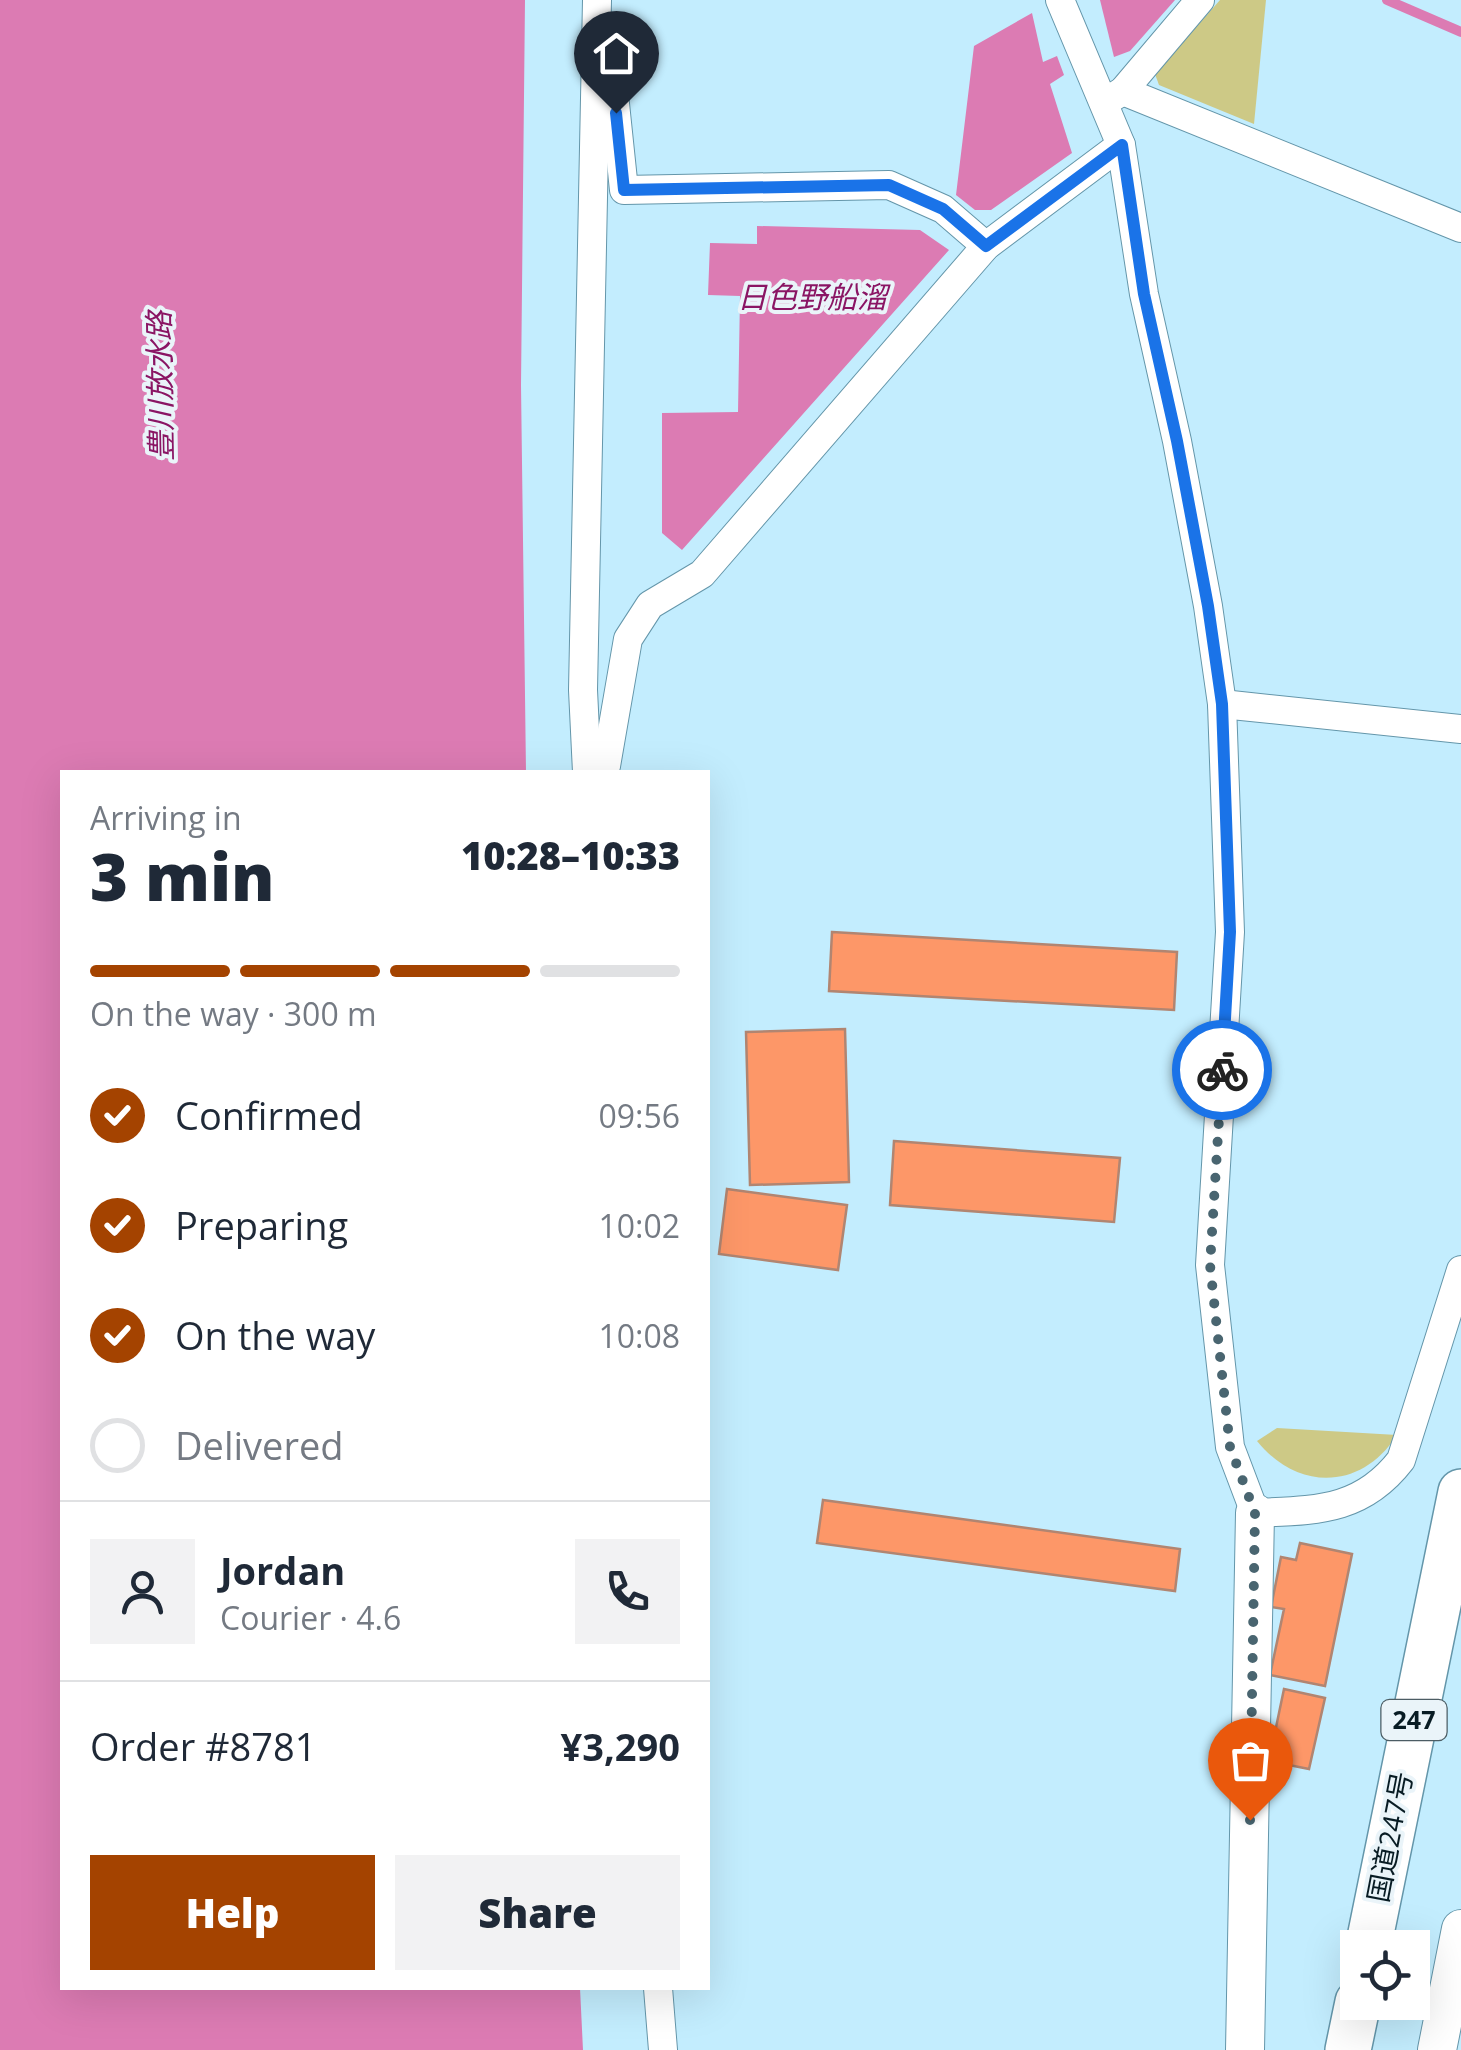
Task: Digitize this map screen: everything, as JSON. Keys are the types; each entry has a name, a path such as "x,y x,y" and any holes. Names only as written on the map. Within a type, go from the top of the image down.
{"highway":[{"name":"国道247号","path":"1372,1930 1461,1492"},
{"path":"1348,2050 1354,2020"}],"main road":[{"path":"1245,2050 1255,1513"},
{"path":"1437,2050 1461,1929"}],"street":[{"path":"587,770 583,690 598,0"},
{"path":"1060,0 1113,97 1144,294 1177,441 1222,704 1230,932 1210,1265 1230,1447 1255,1513 1314,1510 1360,1498 1385,1481 1400,1460 1461,1270"},
{"path":"1113,97 1200,0"},
{"path":"597,56 612,75 624,190 889,185 943,209 986,246"},
{"path":"1113,97 1461,228"},
{"path":"603,770 628,639 650,605 702,574 986,246 1122,145"},
{"path":"1222,704 1461,728"},
{"path":"658,1990 663,2050"}],"shaded area":[{"path":"1220,0 1266,0 1254,124 1159,85 1155,74"},
{"path":"1277,1428 1397,1435 1366,1467 1328,1478 1291,1469 1257,1441"}],"water":[{"name":"豊川放水路","path":"0,0 525,0 521,385 526,770 60,770 60,1990 580,1990 583,2050 0,2050"},
{"path":"1100,0 1175,0 1130,51 1114,57"},
{"path":"1032,13 1043,62 1057,56 1064,75 1050,84 1072,153 991,210 975,210 956,195 974,46"},
{"name":"日色野船溜","path":"757,226 920,230 949,250 682,550 662,533 662,413 738,412 740,296 708,295 710,243 757,244"}],"building":[{"path":"832,932 1177,952 1174,1010 829,991"},
{"path":"845,1029 849,1182 750,1185 746,1032"},
{"path":"894,1141 1120,1158 1114,1222 890,1205"},
{"path":"727,1189 847,1205 838,1270 719,1254"},
{"path":"823,1500 1180,1549 1175,1591 817,1543"},
{"path":"1300,1543 1352,1554 1325,1686 1270,1675 1284,1609 1271,1607 1281,1557 1296,1560"},
{"path":"1284,1689 1325,1698 1309,1769 1269,1761"}],"waterway":[{"path":"1387,0 1461,32"}],"way so far":[{"path":"1222,1070 1210,1265 1230,1447 1255,1513 1250,1820"}],"route":[{"path":"616,113 624,190 889,185 943,209 986,246 1122,145 1144,294 1177,441 1222,704 1230,932 1222,1070"}]}
